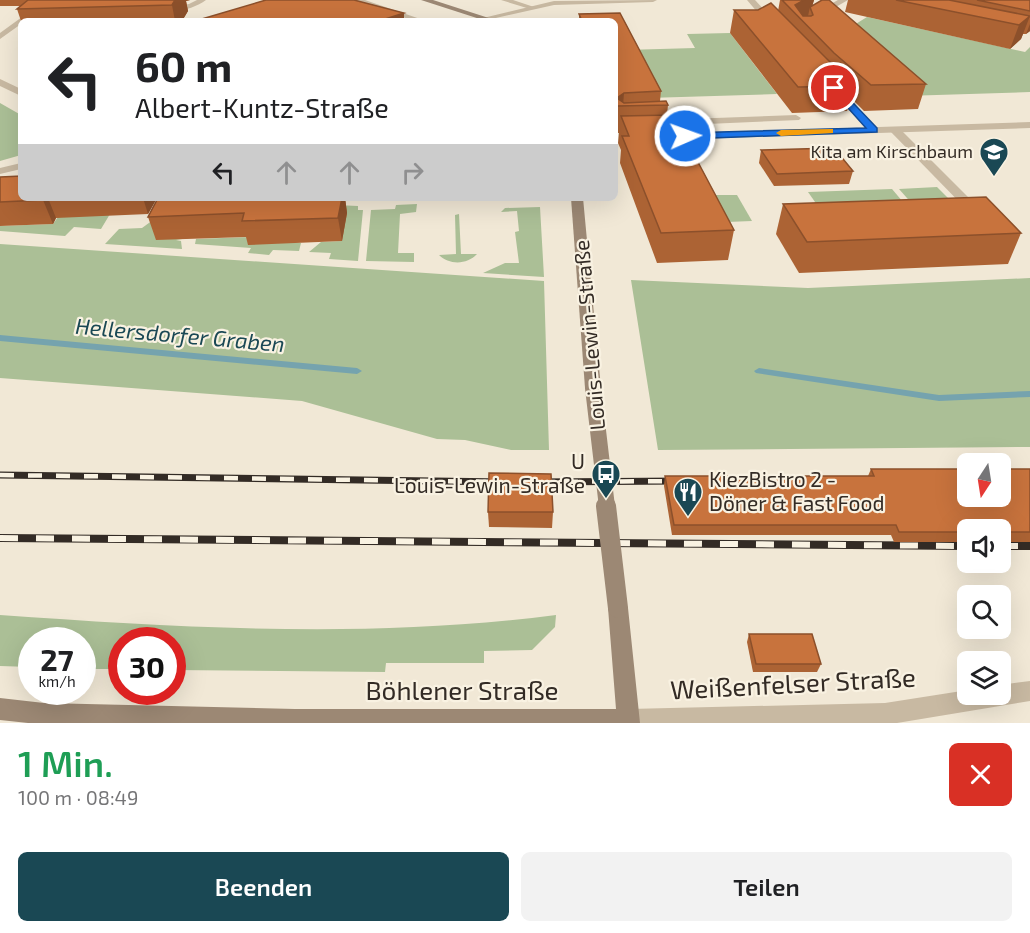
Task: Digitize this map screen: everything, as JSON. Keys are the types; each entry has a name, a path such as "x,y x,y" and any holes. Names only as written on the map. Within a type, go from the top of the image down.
{"street":[{"path":"154,9 186,7 202,0"},
{"path":"358,0 412,18"},
{"path":"425,0 484,18"},
{"path":"505,0 530,7"},
{"path":"496,18 530,7 565,1 653,0"},
{"path":"751,0 779,31"},
{"path":"806,21 844,0"},
{"path":"25,18 34,11 48,11"},
{"path":"380,15 390,11"},
{"path":"0,37 18,23"},
{"path":"825,81 873,130"},
{"path":"0,82 18,91"},
{"path":"645,123 796,118"},
{"path":"700,121 708,135"},
{"path":"650,137 1030,125"},
{"path":"894,129 987,222"},
{"path":"0,171 18,167"},
{"name":"Louis-Lewin-Straße","path":"577,201 593,388 629,721"},
{"name":"Weißenfelser Straße","path":"629,721 885,714 1030,691"},
{"name":"Böhlener Straße","path":"0,709 44,714 294,721 629,721"}],"green space":[{"path":"867,17 1025,52 1030,47 1030,92 904,96 838,35"},
{"path":"730,33 777,94 648,98 625,50 695,48 687,34"},
{"path":"0,103 18,113 18,156 0,161"},
{"path":"937,187 963,213 922,215 899,189"},
{"path":"892,189 914,215 827,219 808,192"},
{"path":"713,195 737,195 752,221 727,222"},
{"path":"248,201 358,206 358,210 363,210 358,261 329,259 331,253 309,252 321,242 342,241 346,213 176,240 181,241 182,249 105,244 119,229 142,228 175,204"},
{"path":"417,204 416,212 400,214 398,253 414,253 414,262 366,261 371,210 395,209 396,205"},
{"path":"540,207 544,277 483,273 505,263 519,263 515,232 519,231 517,211 501,212 505,208"},
{"path":"110,214 101,229 74,227 65,236 0,231 0,226 53,224 58,217"},
{"path":"459,214 461,254 477,254 463,262 453,262 439,255 456,254 455,215"},
{"path":"250,237 301,243 299,251 273,250 269,255 248,253 251,248 195,244 196,239"},
{"path":"0,244 544,281 549,450 511,450 465,440 437,439 302,401 0,378"},
{"path":"1030,278 1030,447 658,450 631,280 808,288"},
{"path":"0,615 208,627 348,629 417,627 556,615 555,627 532,650 484,651 484,663 386,663 385,672 186,670 186,627 108,627 108,669 96,669 96,627 18,627 18,667 0,666"}],"building":[{"path":"28,0 175,0 172,5 17,9"},
{"path":"266,0 354,0 404,13 388,18 205,18"},
{"path":"782,0 804,0 795,5 803,16 811,16 813,15 810,7 822,0 829,0 926,84 871,85 834,53"},
{"path":"896,0 949,0 1030,16 1019,25"},
{"path":"977,0 1030,0 1030,11"},
{"path":"771,3 854,86 798,87 734,10 758,10"},
{"path":"620,13 661,91 624,93 618,97 618,18 581,18 579,14"},
{"path":"618,99 624,103 666,101 668,105 618,106"},
{"path":"673,115 734,230 661,233 622,136 629,136 621,116"},
{"path":"834,148 853,171 777,174 761,150"},
{"path":"18,176 18,201 22,201 0,202 0,177"},
{"path":"986,197 1021,233 807,242 783,204"},
{"path":"156,201 341,201 338,218 242,221 244,213 148,217"},
{"path":"871,469 957,469 957,507 1011,507 1011,469 1030,469 1030,532 1011,532 1011,519 957,519 957,532 899,532 896,525 674,525 665,476 874,476"},
{"path":"489,473 551,474 553,512 488,512"},
{"path":"749,634 812,634 821,664 756,664"}],"waterway":[{"name":"Hellersdorfer Graben","path":"0,338 357,371"},
{"name":"Hellersdorfer Graben","path":"759,371 939,398 1030,394"}],"railway":[{"path":"0,475 506,482"},
{"path":"536,482 683,481"},
{"path":"0,538 957,546"},
{"path":"1011,546 1030,546"}],"slow traffic":[{"path":"781,133 830,131"}],"place":[{"name":"Kita am Kirschbaum","path":"994,178"},
{"name":"U Louis-Lewin-Straße","path":"606,500"},
{"name":"KiezBistro 2 - Döner & Fast Food","path":"688,518"}],"route":[{"path":"685,136 873,130 834,88"}]}
